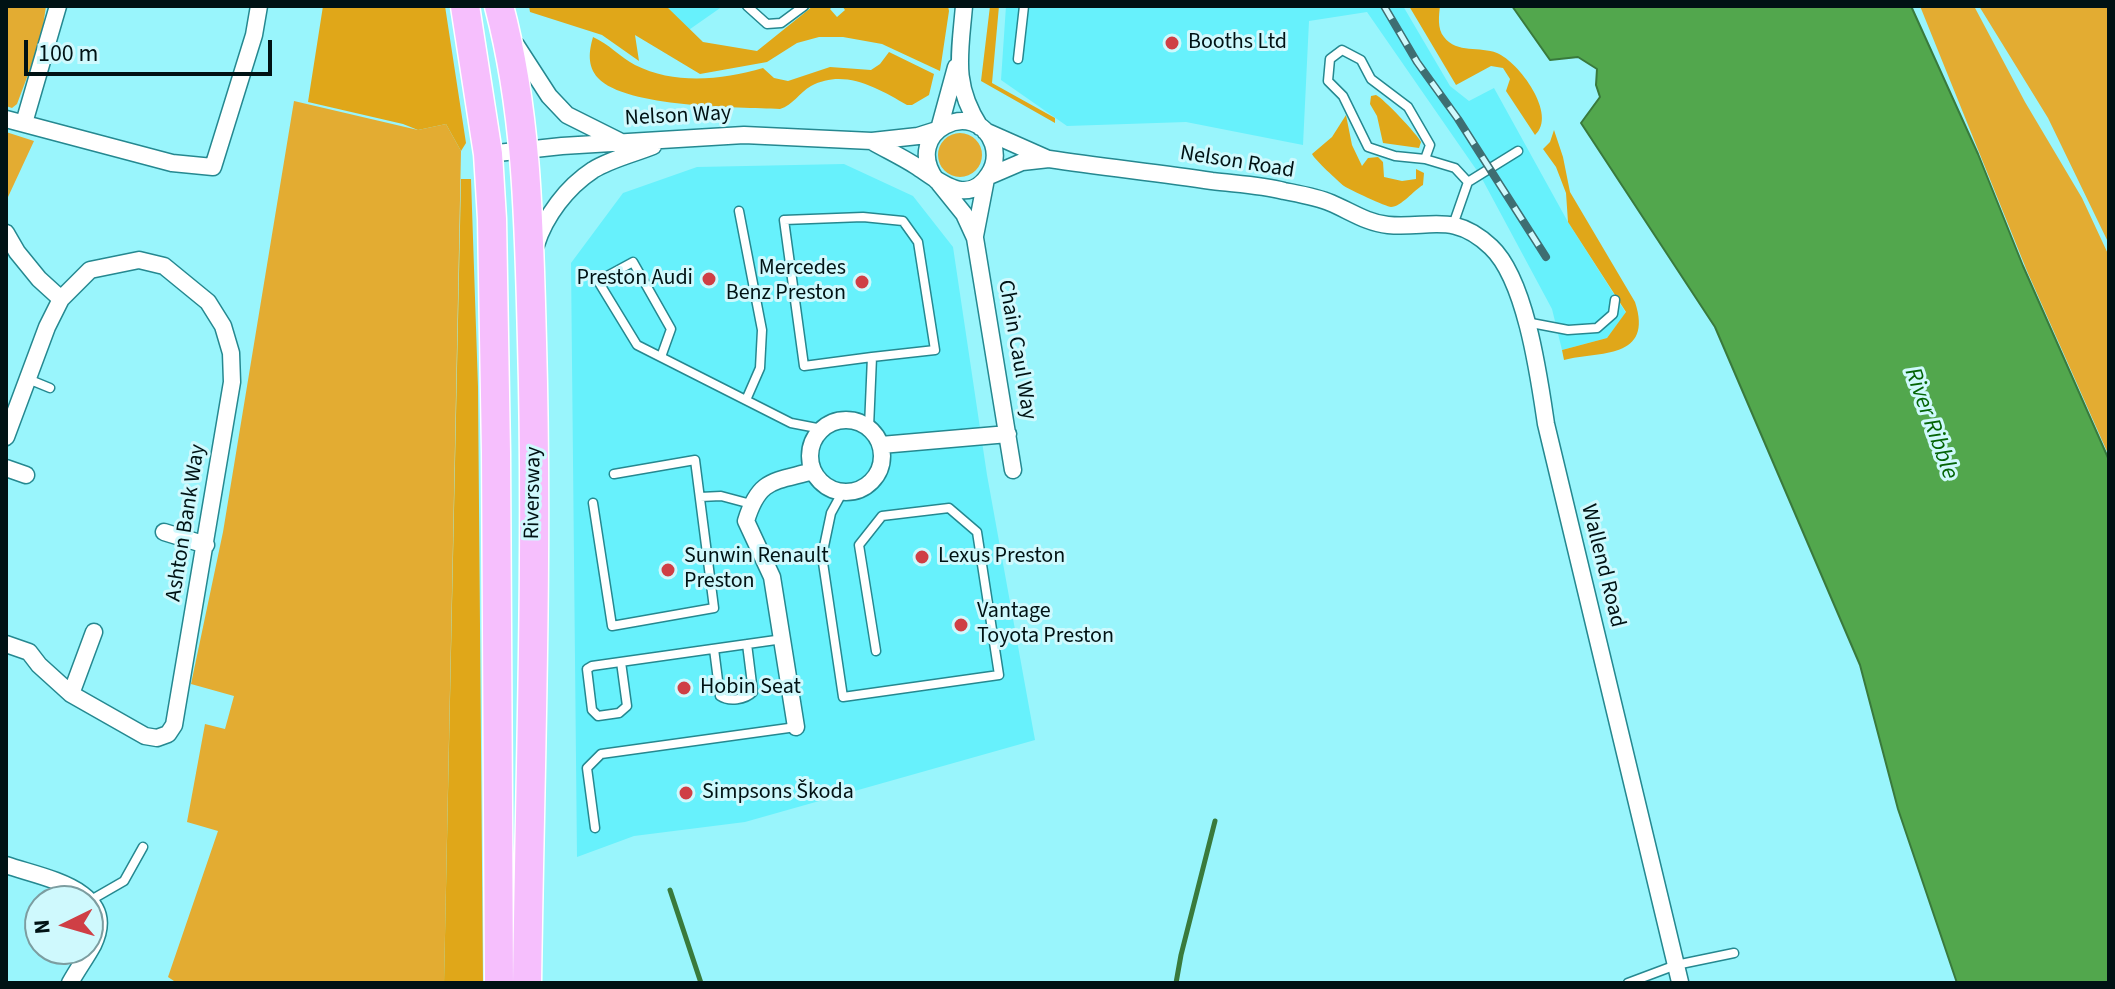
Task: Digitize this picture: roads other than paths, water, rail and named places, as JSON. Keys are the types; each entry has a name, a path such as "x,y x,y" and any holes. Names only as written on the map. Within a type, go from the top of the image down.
{"highway":[{"name":"Riversway","path":"465,6 509,152 530,276 535,443 527,983"},
{"name":"Riversway","path":"499,983 496,453 509,152 516,83 501,12"}],"street":[{"path":"24,123 58,6"},
{"path":"6,119 172,163 213,167 254,35 259,6"},
{"path":"958,62 965,101 994,149 993,168 987,178 968,189 948,188 938,181 926,160 927,149 938,130 958,62 964,6"},
{"path":"501,12 523,58 549,96 567,115 622,142"},
{"path":"938,130 948,123 960,121 971,122 983,129"},
{"name":"Nelson Road","path":"983,129 1049,159"},
{"name":"Nelson Way","path":"509,152 744,135 872,141 918,136 938,130"},
{"path":"530,276 543,223 565,196 591,171 665,140"},
{"name":"Nelson Way","path":"872,141 938,181"},
{"name":"Nelson Road","path":"987,178 1022,162 1049,159 1281,190 1329,202 1370,221 1388,225 1414,224"},
{"name":"Chain Caul Way","path":"975,238 987,178"},
{"name":"Chain Caul Way","path":"938,181 964,214 975,238 1013,470"},
{"name":"Wallend Road","path":"1414,224 1432,222 1453,225 1491,247 1506,267 1526,322 1546,424 1680,983"},
{"path":"6,233 39,279 61,299"},
{"name":"Ashton Bank Way","path":"6,437 47,327 61,299 90,270 139,260 164,266 190,284 208,302 223,326 231,353 232,382 174,725 168,734 157,738 145,736 71,694 29,652 6,644"},
{"path":"846,420 869,427 881,445 881,469 865,488 842,493 826,486 813,471 810,457 814,439 822,429 846,420"},
{"path":"881,445 1008,434"},
{"path":"6,468 26,475"},
{"path":"796,727 772,577 746,521 759,489 813,471"},
{"path":"164,532 206,545"},
{"path":"71,694 94,632"},
{"path":"6,865 62,885"},
{"path":"70,983 81,965"}],"lane":[{"path":"747,6 767,24 781,23 804,6"},
{"path":"1018,59 1024,6"},
{"path":"1425,159 1430,145 1408,107 1371,79 1361,60 1342,50 1330,59 1328,81 1343,96 1368,147 1395,156 1425,159 1455,168 1468,182"},
{"path":"1453,225 1468,182 1518,151"},
{"path":"739,211 762,330 760,368 746,400"},
{"path":"863,217 903,221 918,242 935,350 872,357 804,366 784,220 863,217"},
{"path":"661,357 671,329 633,262 598,281 637,345 791,423 822,429"},
{"path":"1526,322 1568,330 1597,328 1613,314 1615,300"},
{"path":"869,427 872,357"},
{"path":"27,379 50,388"},
{"path":"593,503 612,626 714,608 695,460 614,474"},
{"path":"842,493 831,513 822,556 843,697 999,675 977,532 949,508 882,516 859,545 876,651"},
{"path":"700,497 721,496 751,504"},
{"path":"621,662 627,706 619,713 598,716 592,710 587,669 592,666 784,639"},
{"path":"714,649 720,696 726,700 748,697 753,692 747,644"},
{"path":"595,828 587,768 601,754 796,727"},
{"path":"104,893 124,881 143,847"},
{"path":"1628,983 1676,965 1734,953"}],"water":[{"name":"River Ribble","path":"1512,6 1911,6 2109,460 2109,983 1957,983 1898,809 1860,665 1715,327 1581,123 1600,97 1596,85 1597,69 1578,57 1550,60"}],"waterway":[{"path":"1176,983 1215,821"},
{"path":"670,890 701,983"}],"railway":[{"path":"1384,6 1417,62 1458,119 1546,257"}],"place":[{"name":"Booths Ltd","path":"1172,43"},
{"name":"Preston Audi","path":"709,279"},
{"name":"Mercedes Benz Preston","path":"862,282"},
{"name":"Lexus Preston","path":"922,557"},
{"name":"Sunwin Renault Preston","path":"668,570"},
{"name":"Vantage Toyota Preston","path":"961,625"},
{"name":"Hobin Seat","path":"684,688"},
{"name":"Simpsons Škoda","path":"686,793"}]}
